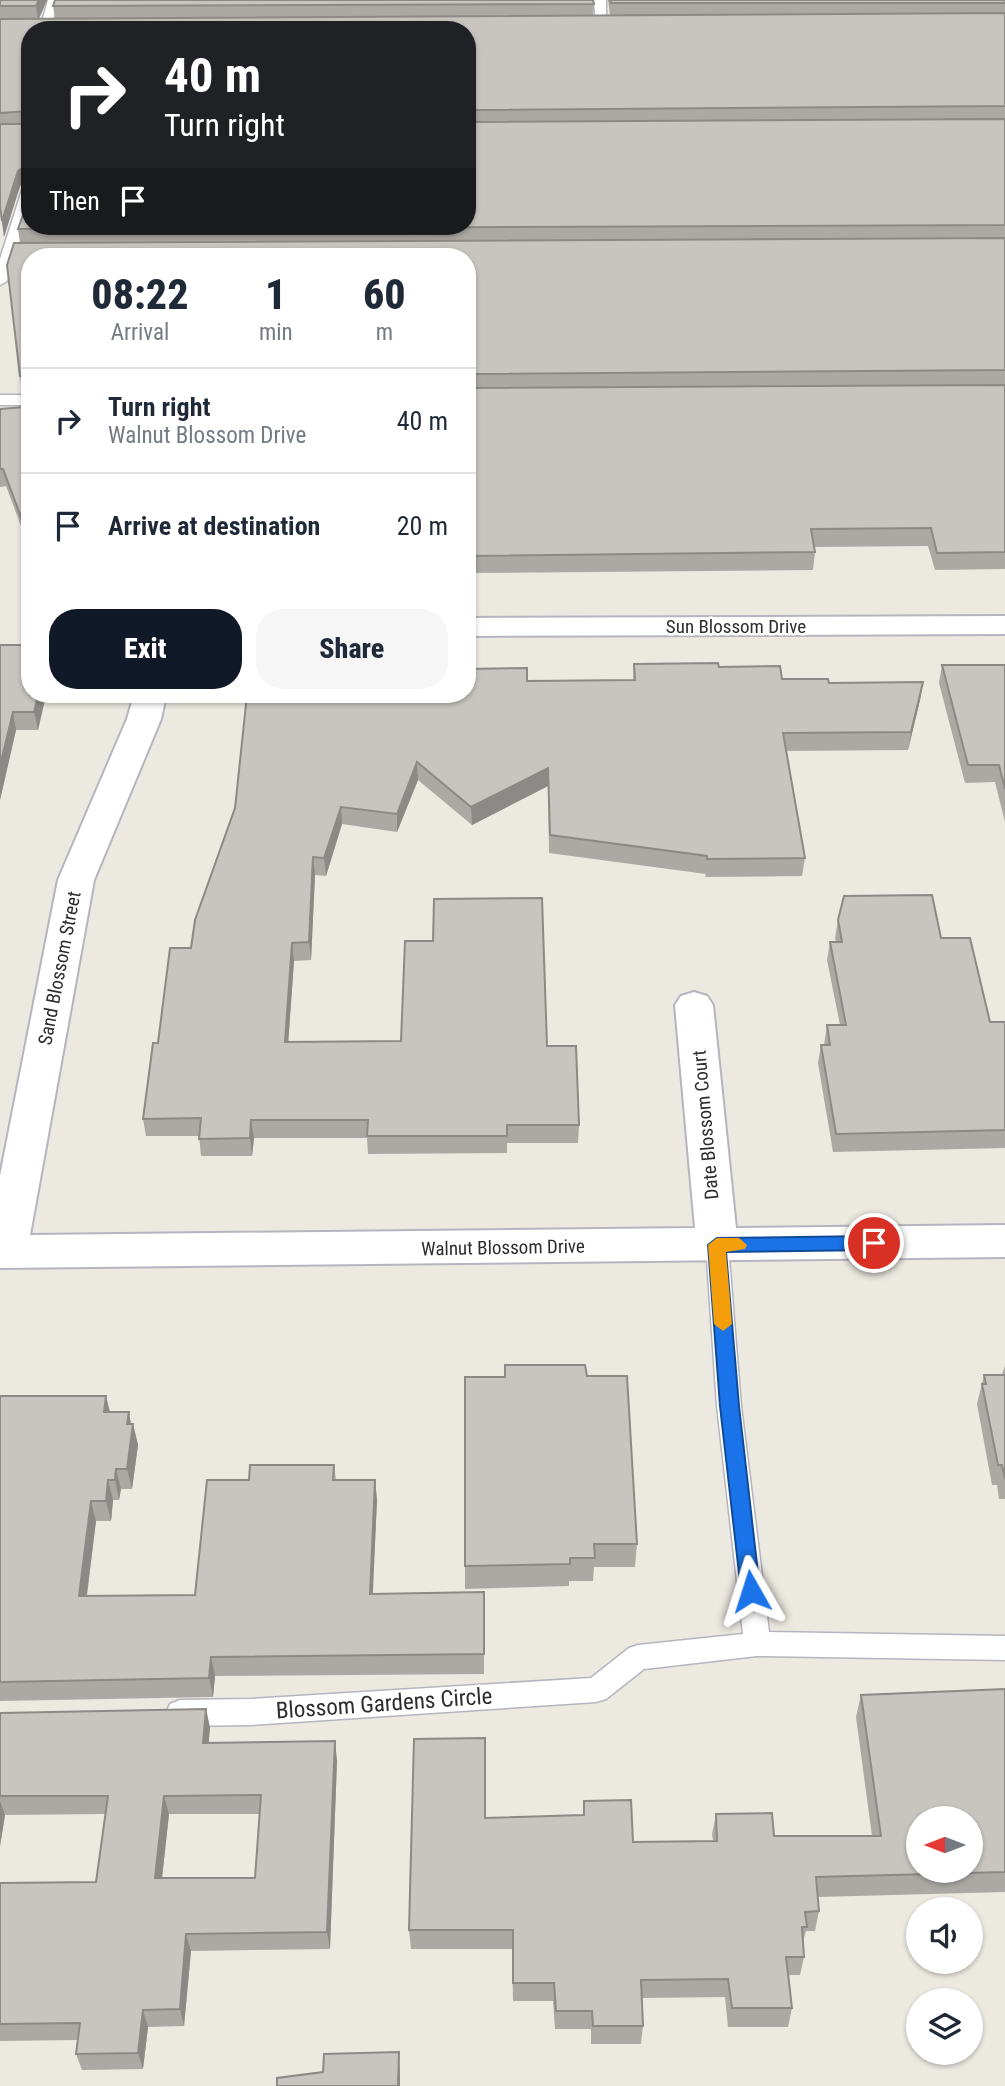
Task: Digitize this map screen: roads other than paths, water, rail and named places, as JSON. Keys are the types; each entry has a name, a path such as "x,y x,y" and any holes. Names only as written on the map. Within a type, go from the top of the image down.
{"street":[{"name":"Sun Blossom Drive","path":"476,626 1005,625"},
{"name":"Sand Blossom Street","path":"3,1252 76,880 144,719 148,703"},
{"name":"Date Blossom Court","path":"694,1005 717,1245"},
{"name":"Walnut Blossom Drive","path":"3,1252 1005,1241"}],"lane":[{"path":"42,21 54,0"},
{"path":"600,0 602,24"},
{"path":"588,24 616,24"},
{"path":"0,281 16,252 21,229"},
{"path":"0,400 21,400"},
{"path":"717,1245 729,1406 757,1644"},
{"name":"Blossom Gardens Circle","path":"153,1714 251,1712 596,1690 638,1657 757,1644 1005,1648"}]}
